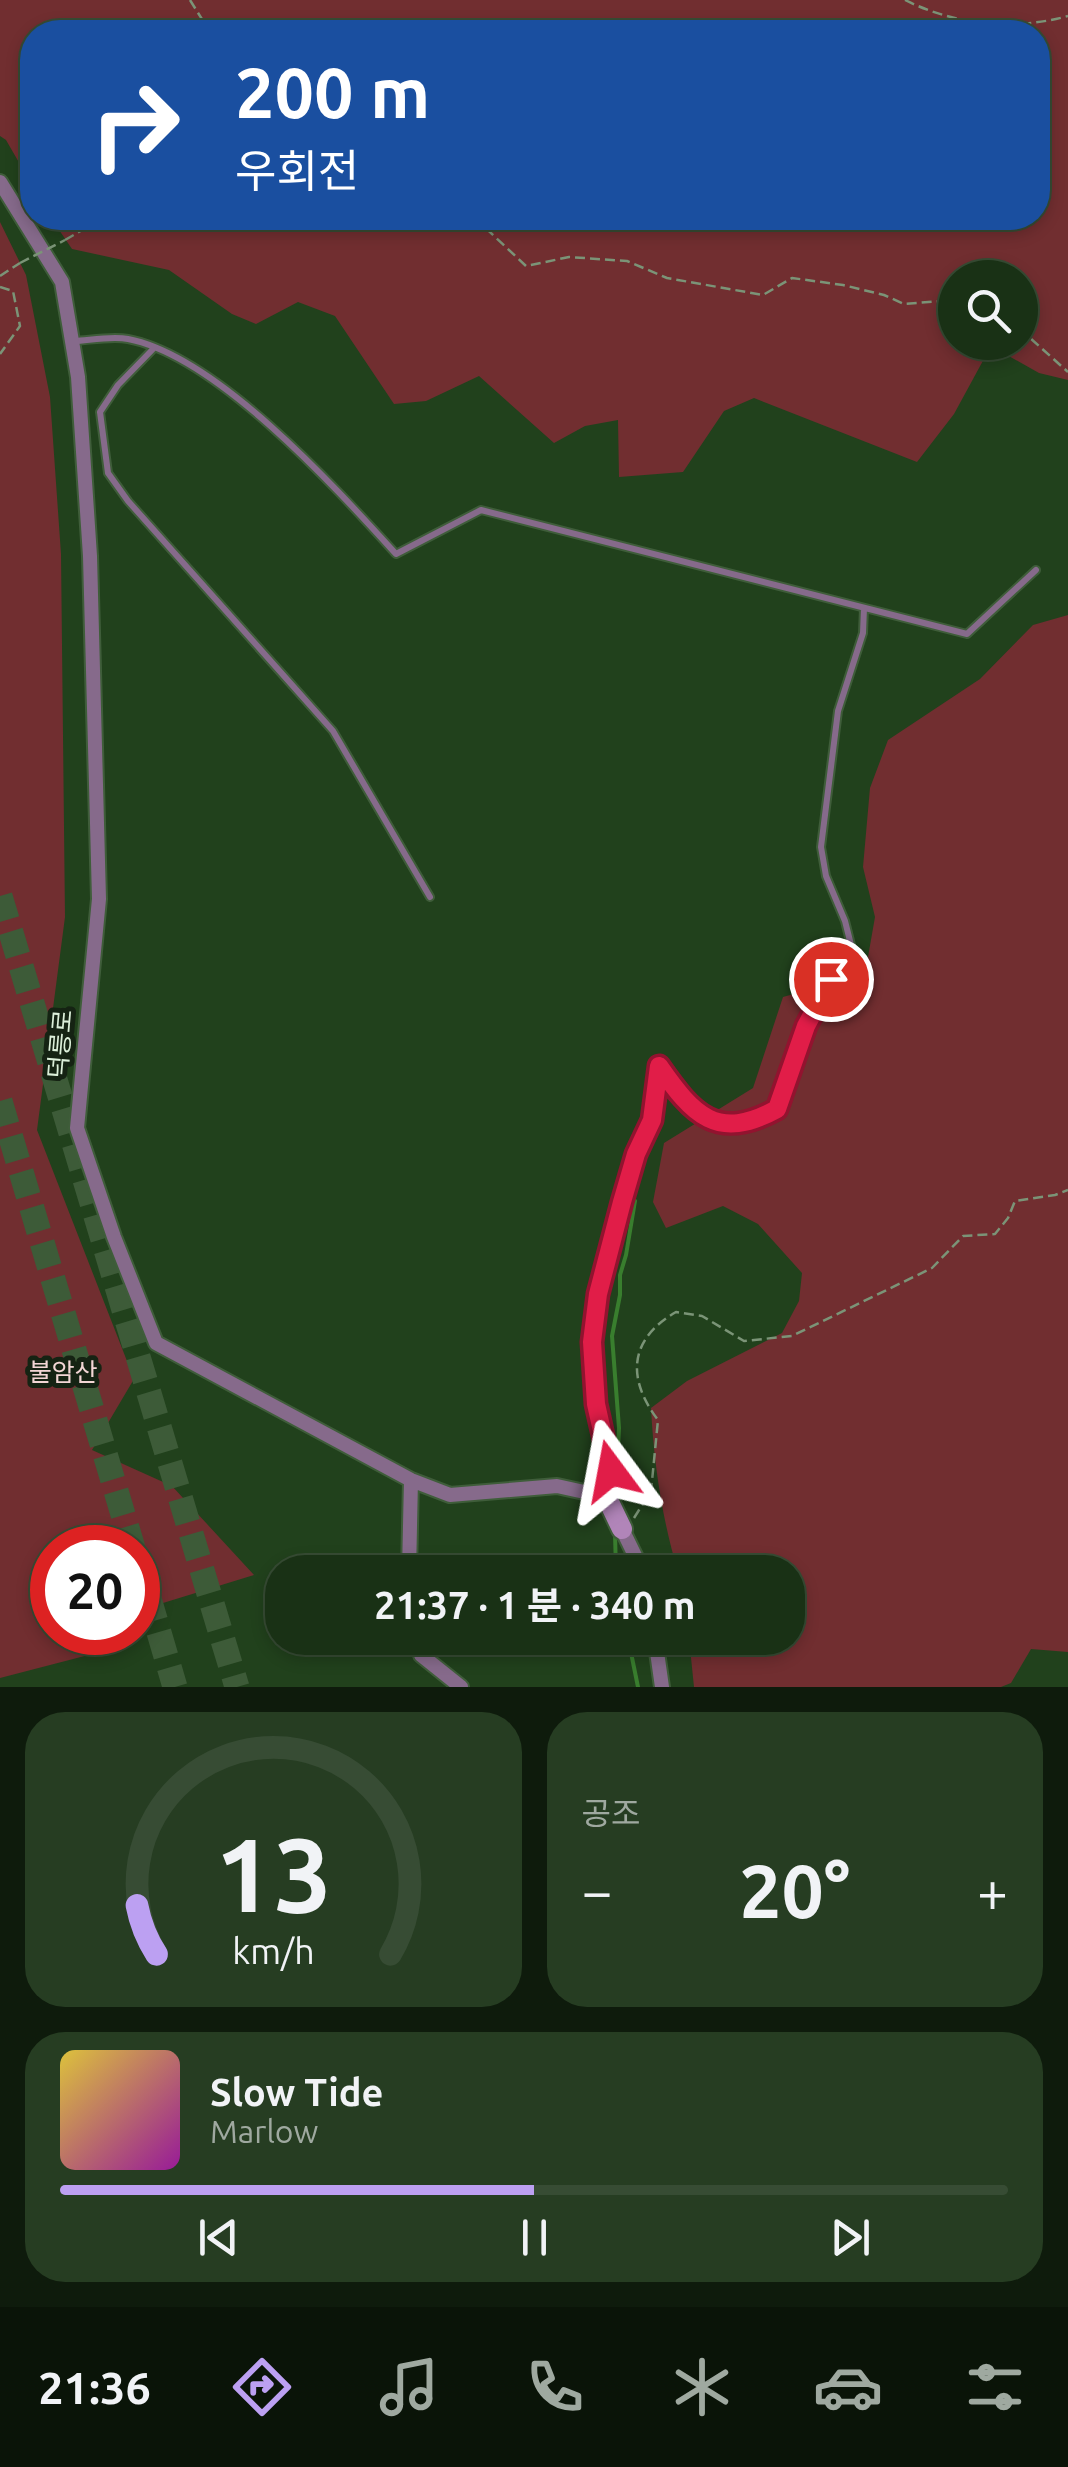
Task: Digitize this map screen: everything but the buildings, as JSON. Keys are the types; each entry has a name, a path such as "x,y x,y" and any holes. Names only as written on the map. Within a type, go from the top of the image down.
{"street":[{"name":"덕릉로","path":"0,182 20,214"},
{"name":"덕릉로","path":"30,230 62,282 73,341 90,556 99,899 78,1128 114,1237 156,1343 411,1480 450,1495 558,1486 608,1500"},
{"path":"409,1555 411,1480"},
{"path":"608,1500 635,1555"},
{"path":"421,1655 460,1687"},
{"path":"658,1655 662,1687"}],"lane":[{"path":"73,341 126,338 208,376 315,465 396,554 481,510 967,634 1036,570"},
{"path":"154,348 118,385 100,412 108,474 333,731 430,897"},
{"path":"608,1500 611,1471 596,1404 592,1342 598,1294 622,1202 636,1154 652,1120 659,1066 681,1098 704,1118 750,1124 777,1109 806,1026 852,945 826,876 821,847 838,711 863,633 864,608"}],"path":[{"path":"905,0 963,20"},
{"path":"0,276 82,230"},
{"path":"488,230 526,266 570,257 627,261 667,278 764,295 792,278 842,284 904,304 938,301"},
{"path":"0,286 13,291 20,326 0,354"},
{"path":"1038,346 1068,372"},
{"path":"623,1531 651,1491 658,1420 640,1396 635,1367 641,1347 662,1319 676,1312 702,1316 744,1342 792,1336 932,1268 963,1236 995,1234 1016,1201 1068,1190"}],"green space":[{"path":"0,0 1068,0 1068,380 1039,373 1016,360 1038,360 1038,260 938,260 938,360 983,360 954,414 917,462 754,398 724,411 683,472 619,477 618,420 585,426 554,443 479,376 426,401 394,404 335,316 298,302 256,324 232,314 169,270 72,249 59,230 1050,230 1050,20 20,20 20,164 0,136"},
{"name":"불암산","path":"0,222 26,275 50,397 61,554 65,917 37,1130 134,1379 92,1450 172,1486 254,1575 160,1606 160,1525 30,1525 30,1655 89,1655 0,1678"},
{"path":"1068,615 1068,1652 1031,1649 1011,1683 1001,1687 694,1687 691,1655 805,1655 805,1555 673,1555 660,1491 651,1408 687,1381 782,1333 799,1301 802,1273 758,1224 723,1206 666,1228 653,1202 664,1143 753,1088 783,997 865,974 875,917 863,867 870,788 888,740 980,679 1033,625"}],"waterway":[{"path":"616,1499 619,1428 612,1336 635,1201"},
{"path":"615,1533 616,1555"},
{"path":"631,1655 638,1687"}],"tunnel":[{"path":"0,896 237,1687"},
{"path":"0,1101 126,1525"},
{"path":"160,1636 175,1687"}],"route":[{"path":"611,1471 596,1404 592,1342 598,1294 622,1202 636,1154 652,1120 659,1066 681,1098 704,1118 750,1124 777,1109 806,1026 831,979"}]}
